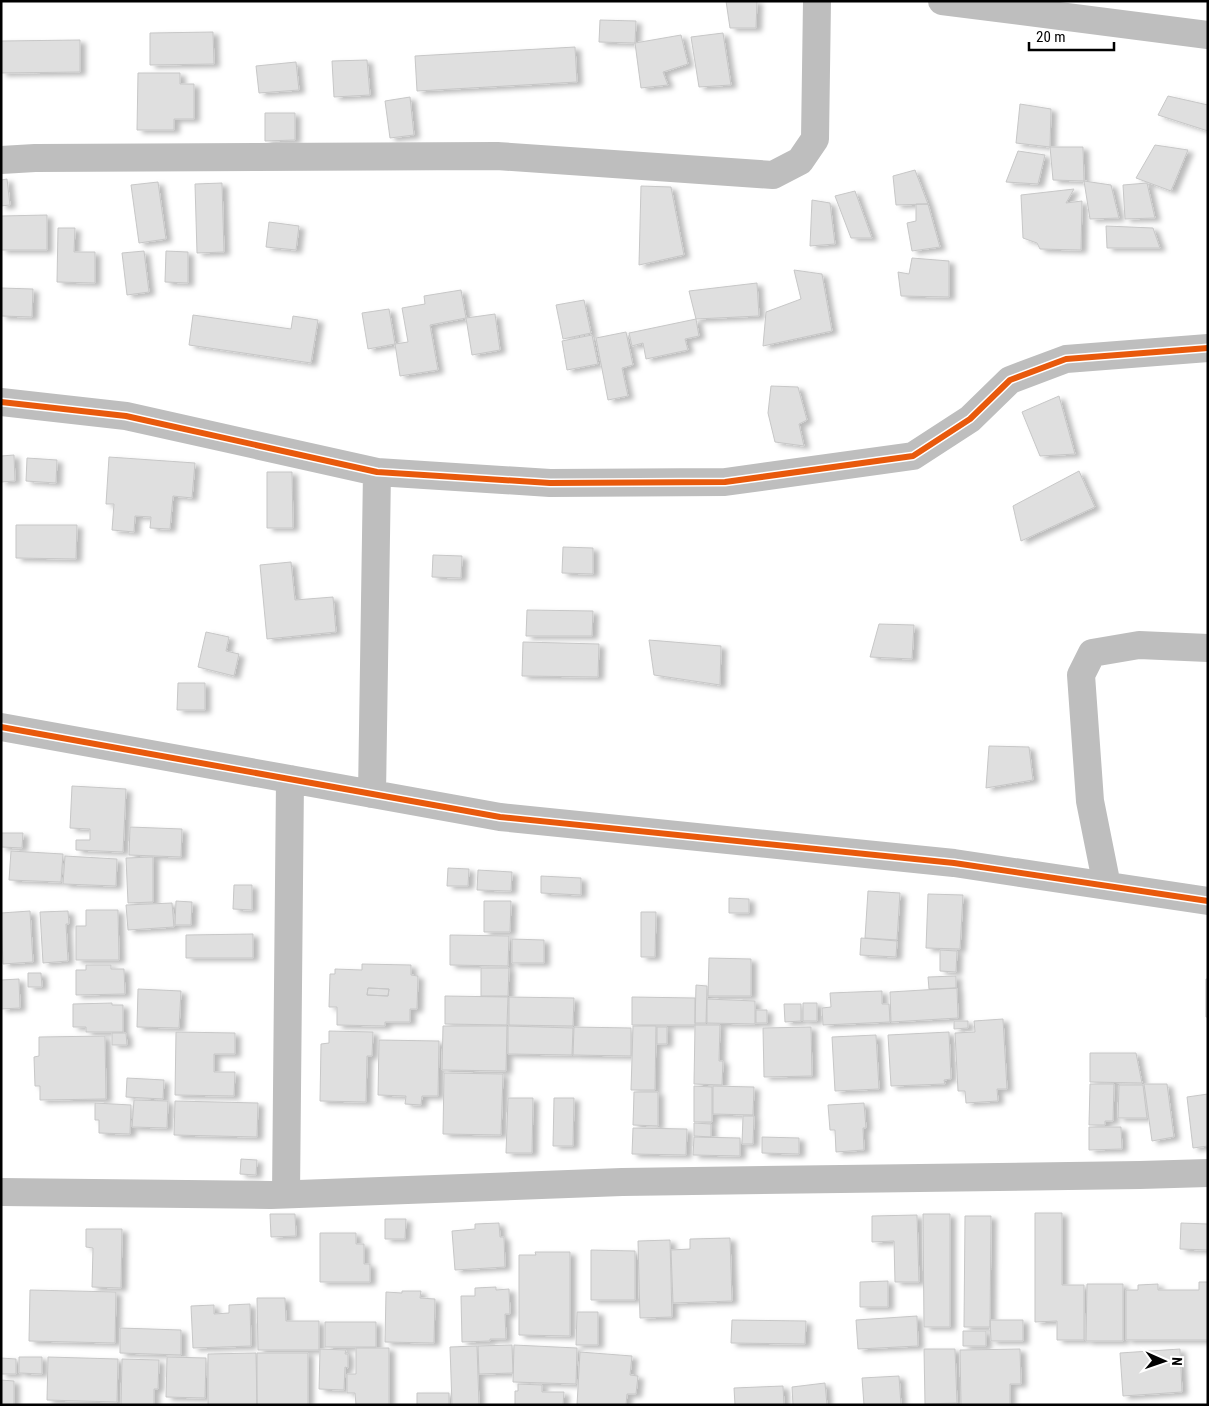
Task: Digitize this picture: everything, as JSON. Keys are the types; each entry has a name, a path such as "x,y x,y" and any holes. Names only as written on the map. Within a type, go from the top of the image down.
{"street":[{"path":"1,160 35,158 497,156 773,175 800,161 815,139 817,1"},
{"path":"942,1 1085,11 1208,35"},
{"path":"1,402 126,416 377,472 550,483 725,482 913,456 970,419 1010,380 1066,358 1208,348"},
{"path":"372,794 377,472"},
{"path":"1107,886 1090,801 1081,674 1092,654 1138,645 1208,648"},
{"path":"1,727 500,817 954,863 1208,901"},
{"path":"286,1194 290,779"},
{"path":"1,1192 270,1195 622,1182 1208,1173"}],"building":[{"path":"726,1 757,1 756,28 730,28"},
{"path":"600,20 636,21 635,43 599,42"},
{"path":"213,32 214,64 150,65 150,33"},
{"path":"723,33 731,85 699,87 691,37"},
{"path":"681,35 688,64 663,72 668,85 641,88 635,43"},
{"path":"80,40 80,72 1,73 1,41"},
{"path":"575,47 577,82 417,91 415,56"},
{"path":"367,60 370,95 334,97 332,61"},
{"path":"296,62 299,90 259,93 256,66"},
{"path":"138,73 180,73 180,84 194,84 194,119 174,119 174,130 137,130"},
{"path":"1168,96 1208,105 1208,131 1158,115"},
{"path":"410,97 414,135 390,138 385,101"},
{"path":"1020,104 1051,109 1050,147 1016,143"},
{"path":"265,113 295,113 295,140 265,141"},
{"path":"1155,145 1188,150 1171,191 1136,178"},
{"path":"1050,147 1083,147 1084,181 1053,180"},
{"path":"1018,151 1045,155 1038,184 1006,182"},
{"path":"915,170 928,204 896,205 893,176"},
{"path":"7,179 10,205 1,206 1,180"},
{"path":"1084,181 1111,185 1119,218 1090,219"},
{"path":"158,182 166,239 139,243 131,185"},
{"path":"222,183 224,252 197,253 195,184"},
{"path":"1147,183 1155,218 1125,219 1123,185"},
{"path":"641,186 671,187 684,255 639,265"},
{"path":"1074,189 1066,203 1082,201 1081,250 1040,249 1037,243 1023,238 1021,195"},
{"path":"855,191 872,238 851,238 835,196"},
{"path":"812,200 830,203 835,244 810,246"},
{"path":"916,204 928,204 940,247 912,251 907,223 916,221"},
{"path":"47,215 47,250 1,250 1,216"},
{"path":"269,222 299,226 296,250 266,247"},
{"path":"1106,226 1153,228 1160,248 1107,248"},
{"path":"58,228 75,228 74,252 95,252 95,283 57,282"},
{"path":"144,251 149,292 127,295 122,253"},
{"path":"166,251 188,252 188,283 165,282"},
{"path":"912,258 949,261 949,297 901,296 898,272 909,274"},
{"path":"794,270 822,274 832,331 763,346 766,312 801,299"},
{"path":"757,283 759,316 696,319 689,291"},
{"path":"1,288 33,289 32,317 1,316"},
{"path":"461,290 466,318 430,325 438,370 400,376 395,344 408,342 402,308 425,304 424,296"},
{"path":"584,300 591,333 563,339 556,305"},
{"path":"389,309 395,344 368,349 362,313"},
{"path":"495,314 500,350 472,355 466,318"},
{"path":"193,315 291,329 293,316 318,320 311,363 189,345"},
{"path":"696,319 699,336 685,339 688,350 646,359 643,343 632,346 629,333"},
{"path":"626,332 633,365 622,368 628,396 608,400 596,338"},
{"path":"592,335 598,364 567,370 562,341"},
{"path":"771,386 798,387 807,420 799,424 804,446 775,442 768,413"},
{"path":"1059,396 1075,454 1040,456 1022,412"},
{"path":"14,455 15,481 1,482 1,456"},
{"path":"109,457 195,463 192,498 173,496 170,529 150,528 151,517 135,516 134,532 112,530 114,504 106,504"},
{"path":"27,458 57,460 56,483 26,481"},
{"path":"1079,471 1095,507 1021,541 1013,506"},
{"path":"267,472 292,472 293,528 267,528"},
{"path":"16,525 77,525 76,559 16,558"},
{"path":"563,547 593,548 593,574 562,573"},
{"path":"433,555 462,556 461,578 432,577"},
{"path":"291,562 295,600 333,597 336,632 267,639 260,565"},
{"path":"527,610 593,611 592,636 526,636"},
{"path":"879,624 914,625 912,659 870,657"},
{"path":"206,632 229,637 226,651 239,654 234,676 198,667"},
{"path":"649,640 721,646 720,685 654,675"},
{"path":"523,642 599,644 598,677 522,676"},
{"path":"178,683 205,683 205,710 177,710"},
{"path":"989,746 1029,747 1033,780 986,788"},
{"path":"72,786 126,789 123,852 76,850 76,840 90,840 90,829 70,828"},
{"path":"130,827 182,829 181,857 129,855"},
{"path":"1,833 23,833 22,848 1,847"},
{"path":"11,851 63,854 61,882 9,880"},
{"path":"65,856 117,859 116,886 63,884"},
{"path":"153,857 153,902 128,903 126,858"},
{"path":"448,868 469,869 468,886 447,886"},
{"path":"478,870 512,872 511,891 477,890"},
{"path":"541,876 581,878 581,895 541,893"},
{"path":"234,885 252,885 252,910 233,909"},
{"path":"868,891 900,893 897,940 865,938"},
{"path":"928,894 963,895 960,949 926,948"},
{"path":"729,898 749,899 749,913 729,913"},
{"path":"176,901 192,902 191,925 175,925"},
{"path":"484,901 511,901 510,932 484,932"},
{"path":"172,903 174,927 128,930 126,905"},
{"path":"86,910 118,910 119,960 76,960 76,926 86,926"},
{"path":"30,911 33,962 3,964 1,913"},
{"path":"68,911 69,924 66,924 68,961 43,963 40,912"},
{"path":"641,912 656,912 655,957 641,957"},
{"path":"253,934 253,958 186,958 186,935"},
{"path":"450,935 509,936 508,966 450,965"},
{"path":"861,938 897,941 896,957 860,955"},
{"path":"512,939 544,940 544,963 512,963"},
{"path":"940,950 957,951 956,972 940,971"},
{"path":"709,958 751,959 751,996 708,996"},
{"path":"362,964 411,965 411,975 418,976 417,1009 410,1009 410,1022 385,1022 385,1026 337,1025 337,1007 329,1007 330,974 335,974 335,969 362,970","holes":["368,988 389,989 388,996 367,995"]},
{"path":"86,965 111,965 111,969 124,969 125,994 76,995 76,970 86,970"},
{"path":"481,968 509,968 508,996 481,996"},
{"path":"28,973 41,973 42,987 28,987"},
{"path":"956,976 956,988 929,989 928,977"},
{"path":"19,979 20,1008 1,1009 1,980"},
{"path":"1206,979 1208,979 1208,1017 1206,1017"},
{"path":"696,985 707,986 706,1023 695,1023"},
{"path":"368,988 389,989 388,996 367,995"},
{"path":"957,988 958,1018 891,1022 890,992"},
{"path":"138,989 181,991 179,1028 137,1027"},
{"path":"882,991 882,1004 889,1004 890,1022 823,1025 822,1008 831,1007 830,993"},
{"path":"445,996 508,997 507,1025 445,1024"},
{"path":"509,997 574,998 573,1026 509,1025"},
{"path":"632,997 695,998 695,1025 632,1025"},
{"path":"707,999 755,1001 755,1024 707,1023"},
{"path":"112,1003 112,1005 123,1005 123,1032 86,1032 86,1027 73,1027 73,1004"},
{"path":"803,1003 817,1003 817,1021 803,1021"},
{"path":"784,1004 801,1004 801,1021 785,1022"},
{"path":"756,1010 767,1010 767,1023 756,1023"},
{"path":"1003,1019 1007,1089 997,1089 998,1101 966,1103 965,1091 958,1091 955,1033 975,1032 974,1021"},
{"path":"954,1021 968,1021 968,1028 954,1029"},
{"path":"695,1025 720,1025 719,1061 723,1061 722,1085 694,1084"},
{"path":"443,1026 507,1026 506,1071 442,1070"},
{"path":"508,1026 573,1028 572,1055 508,1054"},
{"path":"633,1026 656,1026 655,1090 631,1090"},
{"path":"574,1027 631,1028 631,1056 573,1055"},
{"path":"657,1027 667,1027 667,1044 657,1044"},
{"path":"811,1027 812,1076 764,1077 763,1028"},
{"path":"329,1031 373,1032 372,1056 367,1056 366,1102 320,1101 321,1044 329,1043"},
{"path":"176,1032 235,1033 235,1054 214,1054 214,1072 235,1072 234,1096 175,1095"},
{"path":"949,1032 951,1079 944,1080 945,1084 891,1086 888,1035"},
{"path":"112,1033 126,1033 127,1045 112,1045"},
{"path":"876,1035 879,1089 835,1091 832,1037"},
{"path":"105,1036 106,1099 40,1100 40,1086 35,1086 34,1057 39,1056 39,1037"},
{"path":"379,1040 439,1041 438,1096 422,1096 421,1105 405,1104 406,1096 378,1095"},
{"path":"1090,1053 1136,1053 1142,1083 1090,1082"},
{"path":"444,1073 503,1074 501,1135 443,1134"},
{"path":"127,1078 164,1080 163,1099 126,1097"},
{"path":"1090,1084 1114,1084 1113,1121 1105,1121 1105,1125 1089,1125"},
{"path":"1144,1084 1167,1084 1174,1137 1152,1141"},
{"path":"1119,1085 1143,1085 1147,1118 1118,1118"},
{"path":"694,1086 712,1087 712,1122 694,1122"},
{"path":"713,1086 754,1087 753,1115 713,1114"},
{"path":"634,1092 658,1092 658,1126 633,1125"},
{"path":"1208,1094 1208,1146 1193,1148 1187,1097"},
{"path":"508,1098 533,1098 532,1153 506,1153"},
{"path":"554,1098 574,1098 573,1146 553,1146"},
{"path":"134,1100 168,1101 167,1128 132,1127"},
{"path":"175,1101 258,1103 257,1137 174,1135"},
{"path":"95,1103 131,1105 130,1134 99,1133 99,1120 95,1120"},
{"path":"864,1103 866,1128 863,1128 864,1150 836,1152 835,1130 830,1130 828,1105"},
{"path":"743,1116 754,1116 753,1144 742,1144"},
{"path":"694,1123 711,1124 711,1137 694,1136"},
{"path":"1089,1127 1121,1127 1122,1149 1089,1150"},
{"path":"633,1128 687,1129 686,1155 632,1154"},
{"path":"694,1137 740,1138 740,1156 693,1155"},
{"path":"762,1137 799,1138 799,1154 762,1153"},
{"path":"241,1159 257,1160 256,1175 240,1174"},
{"path":"1035,1213 1062,1213 1062,1285 1084,1285 1084,1340 1057,1340 1057,1321 1035,1322"},
{"path":"270,1214 295,1214 296,1236 271,1237"},
{"path":"923,1214 950,1214 950,1327 924,1327"},
{"path":"917,1215 919,1282 895,1282 894,1241 872,1242 872,1216"},
{"path":"965,1216 991,1216 990,1327 964,1327"},
{"path":"385,1219 406,1219 405,1239 385,1239"},
{"path":"499,1223 500,1237 504,1237 505,1267 455,1270 452,1231 475,1229 475,1224"},
{"path":"1181,1223 1208,1224 1208,1250 1180,1249"},
{"path":"86,1229 122,1229 121,1288 92,1287 93,1248 86,1247"},
{"path":"320,1233 356,1233 356,1244 364,1244 364,1264 370,1264 370,1282 320,1282"},
{"path":"730,1238 732,1301 673,1303 671,1250 690,1249 690,1239"},
{"path":"670,1240 672,1317 640,1318 638,1241"},
{"path":"591,1250 635,1251 635,1300 591,1300"},
{"path":"535,1252 570,1252 570,1336 519,1335 519,1255 536,1255"},
{"path":"888,1281 888,1307 860,1307 860,1282"},
{"path":"1199,1282 1208,1282 1208,1340 1126,1340 1126,1290 1138,1290 1138,1285 1158,1284 1158,1290 1199,1290"},
{"path":"1087,1284 1123,1284 1123,1341 1086,1341"},
{"path":"496,1287 496,1290 509,1289 510,1314 505,1314 506,1339 462,1342 461,1296 475,1296 475,1288"},
{"path":"30,1290 116,1292 115,1343 29,1341"},
{"path":"402,1291 421,1291 420,1298 435,1299 434,1343 385,1342 386,1292 402,1293"},
{"path":"257,1298 285,1298 286,1321 319,1321 319,1350 258,1350"},
{"path":"250,1304 251,1346 193,1348 191,1306 214,1305 214,1314 229,1313 229,1305"},
{"path":"577,1312 598,1312 598,1345 576,1345"},
{"path":"917,1316 918,1346 858,1349 856,1320"},
{"path":"732,1320 806,1321 805,1344 731,1343"},
{"path":"990,1320 1023,1320 1023,1341 991,1341"},
{"path":"325,1322 376,1322 376,1347 325,1347"},
{"path":"120,1328 181,1330 181,1355 120,1353"},
{"path":"963,1331 986,1331 986,1346 963,1346"},
{"path":"512,1345 513,1373 479,1374 478,1346"},
{"path":"514,1345 577,1348 576,1384 513,1382"},
{"path":"477,1346 479,1405 452,1405 450,1347"},
{"path":"356,1348 389,1348 389,1405 356,1405 355,1393 347,1393 347,1374 356,1374"},
{"path":"320,1349 346,1350 345,1354 348,1354 348,1368 345,1367 344,1390 319,1389"},
{"path":"924,1349 955,1349 957,1403 925,1404"},
{"path":"1020,1349 1021,1384 1010,1384 1010,1405 961,1405 960,1350"},
{"path":"1180,1349 1182,1392 1123,1396 1120,1353"},
{"path":"580,1352 632,1356 630,1375 638,1376 636,1394 627,1394 626,1405 577,1405"},
{"path":"256,1353 257,1405 208,1405 208,1354"},
{"path":"257,1353 308,1353 308,1405 257,1405"},
{"path":"19,1357 42,1357 42,1374 19,1373"},
{"path":"48,1357 118,1359 117,1402 47,1400"},
{"path":"167,1357 206,1358 205,1398 166,1397"},
{"path":"1,1358 16,1359 16,1374 1,1374"},
{"path":"122,1359 159,1360 158,1389 154,1389 154,1405 121,1405"},
{"path":"899,1376 901,1405 864,1405 862,1378"},
{"path":"1,1380 14,1381 14,1405 1,1405"},
{"path":"825,1383 827,1405 793,1405 792,1387"},
{"path":"518,1384 542,1385 542,1392 564,1392 563,1405 515,1405 515,1391 518,1391"},
{"path":"783,1386 784,1405 735,1405 734,1388"},
{"path":"417,1393 449,1393 449,1405 417,1405"}],"cycle path":[{"path":"1,402 126,416 377,472 550,483 725,482 913,456 970,419 1010,380 1066,359 1208,348"},
{"path":"1,727 500,817 954,863 1208,901"}]}
